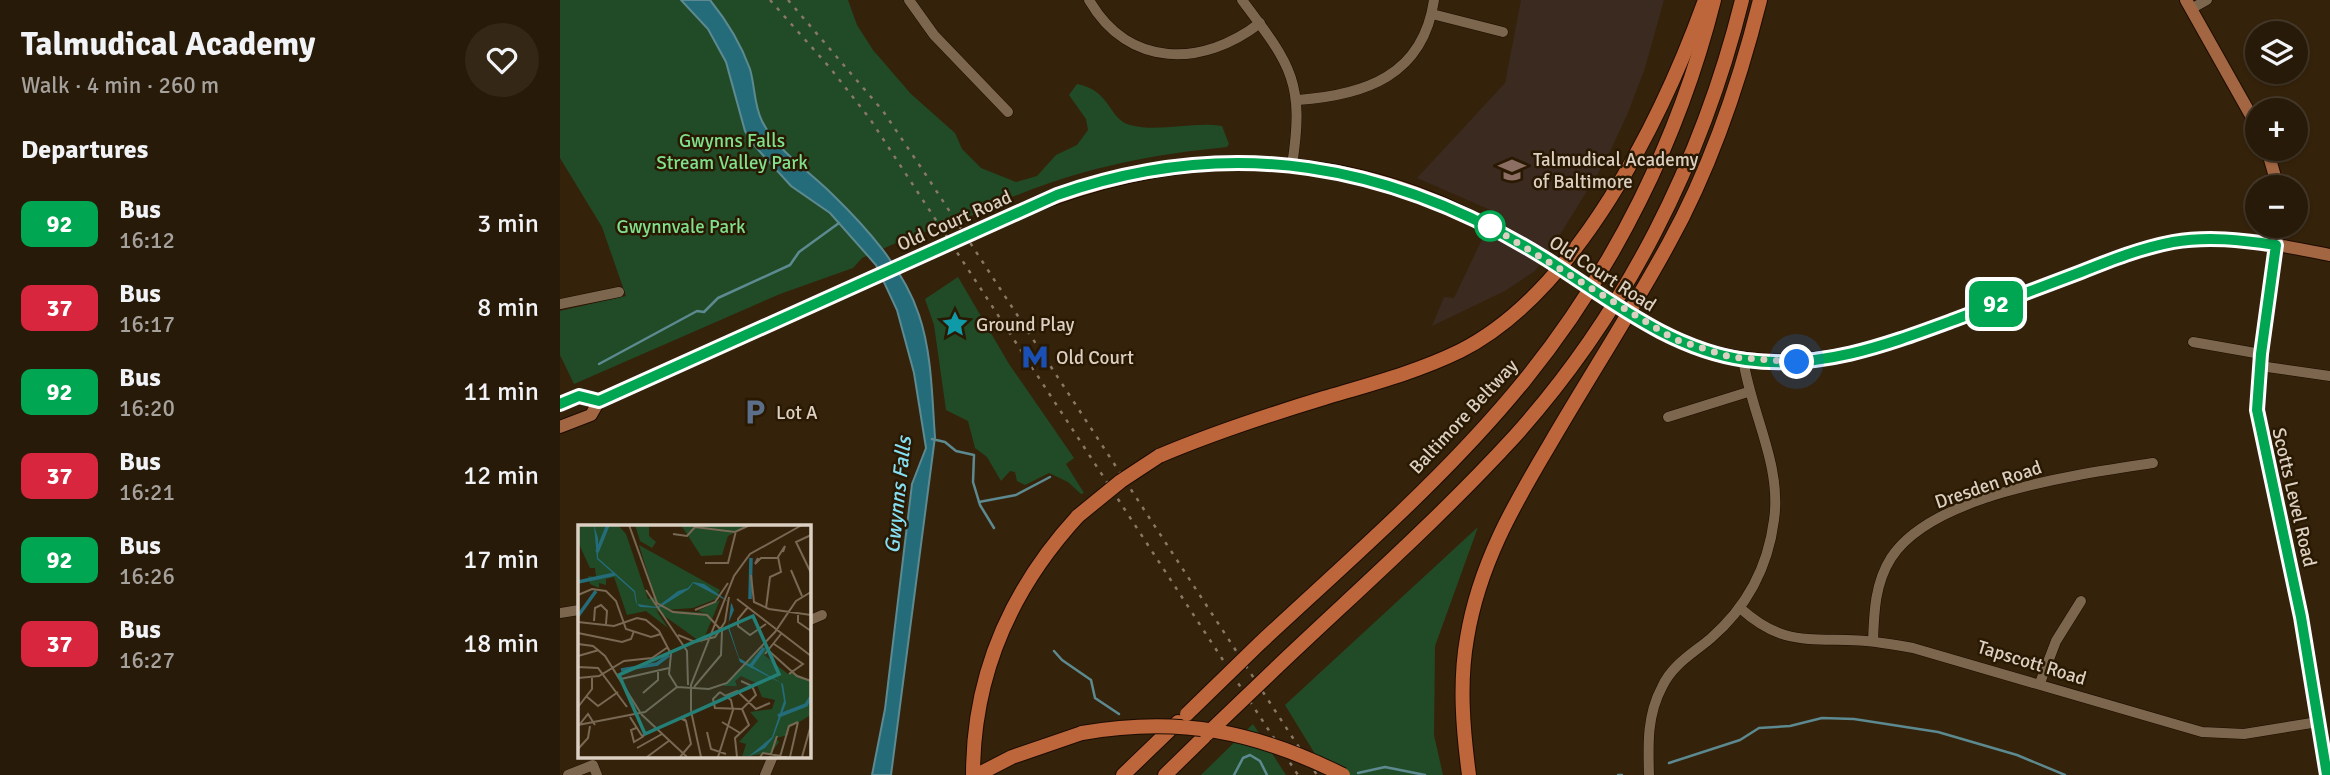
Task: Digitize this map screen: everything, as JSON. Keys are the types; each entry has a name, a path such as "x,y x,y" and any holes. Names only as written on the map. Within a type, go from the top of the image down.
{"highway":[{"path":"1343,775 1276,745 1217,729 1131,725 1082,733 1012,757 975,775 973,751 983,685 1004,622 1037,565 1079,516 1121,481 1159,456 1243,423 1420,368 1469,345 1516,315 1552,278 1602,207 1676,73 1705,0"},
{"name":"Baltimore Beltway","path":"1123,775 1405,506 1493,417 1578,308 1631,218 1663,152 1694,71 1714,0"},
{"path":"1165,775 1473,479 1545,400 1588,344 1615,305 1672,200 1716,90 1742,0"},
{"path":"1469,775 1462,707 1463,670 1469,627 1482,576 1510,512 1647,283 1687,207 1732,96 1760,0"}],"main road":[{"path":"2188,5 2245,105"},
{"name":"Old Court Road","path":"560,427 591,415 599,401 1057,195 1116,178 1177,166 1292,165 1358,177 1438,201 1482,221 1543,257 1653,328 1697,348 1744,359 1797,362 1862,352 2155,246 2222,238 2330,255"},
{"name":"Scotts Level Road","path":"2276,245 2277,238"},
{"name":"Old Court Road","path":"560,404 579,396 599,401"}],"street":[{"path":"909,0 934,35 1008,112"},
{"path":"1089,0 1111,27 1137,44 1163,54 1193,55 1219,49 1260,23"},
{"path":"1242,0 1283,57 1298,100 1292,165"},
{"path":"1298,100 1346,94 1379,83 1395,72 1418,45 1432,15 1434,0"},
{"path":"2188,5 2207,0"},
{"path":"1432,15 1503,32"},
{"name":"Scotts Level Road","path":"2276,245 2261,354 2260,429 2293,575 2327,775"},
{"path":"560,304 619,292"},
{"path":"2193,342 2261,354"},
{"path":"1649,775 1648,733 1662,685 1682,660 1712,637 1740,608 1766,559 1776,502 1768,452 1748,391 1744,359"},
{"path":"2260,366 2330,376"},
{"path":"1668,417 1748,391"},
{"name":"Dresden Road","path":"1873,641 1877,594 1885,570 1898,549 1918,529 1989,498 2031,486 2153,463"},
{"path":"2040,683 2056,641 2081,601"},
{"name":"Tapscott Road","path":"1740,608 1767,628 1796,640 1873,641 1952,657 2216,734 2244,734 2318,722"},
{"path":"560,613 578,610"},
{"path":"810,620 822,615"},
{"path":"765,775 772,758"},
{"path":"568,775 593,765 597,775"}],"shaded area":[{"name":"Talmudical Academy of Baltimore","path":"1521,0 1664,0 1645,68 1628,113 1605,162 1553,246 1535,271 1505,291 1432,326 1444,297 1454,298 1495,212 1417,178 1505,83"}],"green space":[{"name":"Gwynns Falls Stream Valley Park","path":"560,0 848,0 857,25 873,50 911,94 955,133 962,149 981,168 1016,182 1037,176 1056,155 1077,145 1088,130 1086,119 1069,95 1077,84 1097,93 1117,117 1130,125 1153,128 1222,126 1229,144 1227,147 1148,158 1096,169 1008,198 993,208 905,239 862,258 853,268 780,294 574,384 560,355 560,311 626,296 602,227 560,158"},
{"path":"958,277 1009,364 1074,458 1066,464 1084,493 1081,494 1068,482 1049,473 1025,485 1017,481 1015,472 1010,471 1001,481 987,457 975,448 968,421 946,410 934,325 925,299"},
{"path":"1478,527 1435,646 1434,735 1443,775 1328,775 1285,705"},
{"path":"1253,724 1286,775 1201,775"}],"water":[{"name":"Gwynns Falls","path":"681,0 710,0 733,33 746,60 752,76 757,109 768,132 871,235 904,281 919,315 927,345 935,437 891,775 872,775 885,709 912,484 926,448 914,373 897,310 876,265 830,213 791,186 752,143 745,131 726,62 708,29"}],"waterway":[{"path":"599,364 697,311 704,312 718,298 790,265 799,252 839,223"},
{"path":"932,439 945,442 956,451 974,455 973,482 980,505 994,528"},
{"path":"979,502 1016,495 1050,477"},
{"path":"1054,651 1062,660 1091,680 1095,698 1119,714"},
{"path":"1669,763 1740,740 1759,728 1790,726 1822,718 1854,719 1938,732 2017,755 2065,775"},
{"path":"1234,775 1243,758 1250,755 1260,761 1267,775"},
{"path":"1358,773 1385,767 1425,775"}],"railway":[{"path":"770,0 831,69 870,119 1298,775"},
{"path":"788,0 883,111 1317,775"}],"bus line":[{"name":"92","path":"560,404 579,396 599,401 1057,195 1116,178 1177,166 1252,163 1292,165 1329,170 1398,187 1482,221 1674,339 1718,354 1756,361 1823,360 1873,349 2130,253 2177,241 2222,238 2276,245 2261,354 2257,410 2293,575 2327,775"}],"place":[{"name":"Talmudical Academy of Baltimore","path":"1512,170"},
{"name":"Ground Play","path":"955,324"},
{"name":"Old Court","path":"1035,357"},
{"name":"Lot A","path":"755,412"}],"route":[{"path":"1490,226 1482,221 1674,339 1730,357 1797,362"}],"park label":[{"name":"Gwynnvale Park","path":"681,226"}]}
